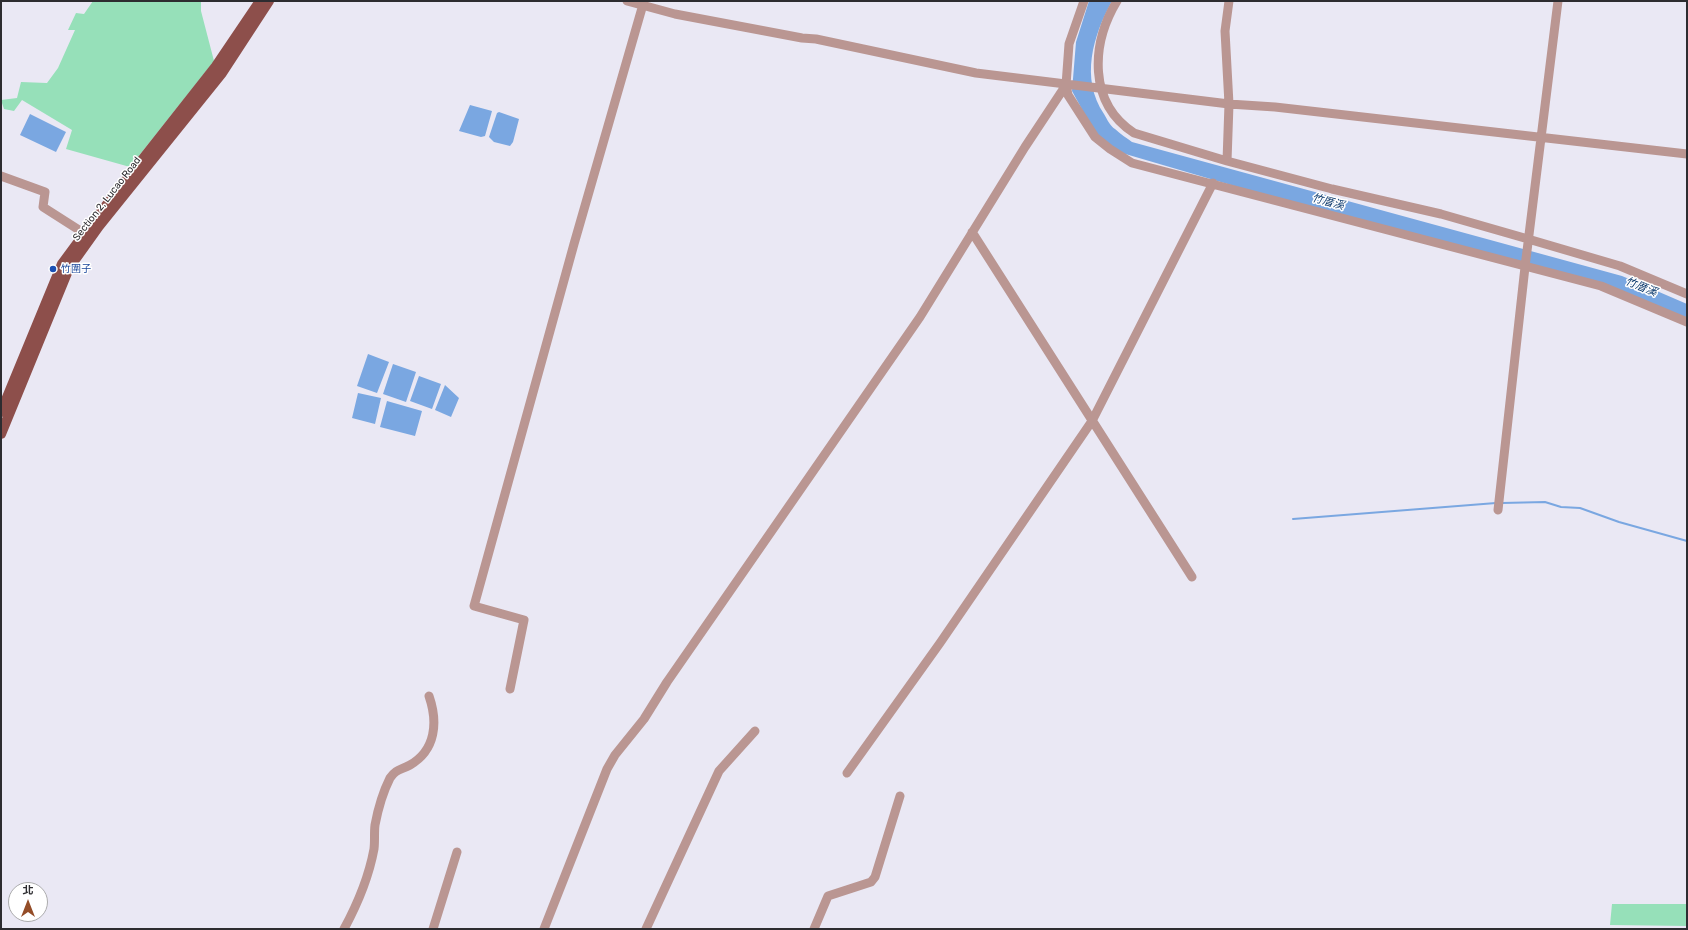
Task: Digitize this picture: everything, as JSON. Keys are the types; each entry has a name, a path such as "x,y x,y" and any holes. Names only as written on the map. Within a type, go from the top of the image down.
{"main road":[{"name":"Section 2, Lucao Road","path":"1,412 62,264 88,235 216,66 260,1"},
{"name":"Section 2, Lucao Road","path":"1,434 69,268 88,235 99,226 222,73 269,1"}],"street":[{"path":"627,1 643,3 661,10 802,38 816,39 976,73 1229,104 1275,107 1687,154"},
{"path":"661,10 664,1"},
{"path":"1084,1 1069,44 1066,85 1068,95 1095,137 1132,163 1213,183 1601,286 1687,322"},
{"path":"1117,1 1109,18 1097,69 1101,89 1112,113 1122,124 1134,133 1227,161 1332,189 1441,214 1528,239 1620,266 1687,294"},
{"path":"1227,161 1229,104 1225,31 1229,1"},
{"path":"1498,510 1528,239 1558,1"},
{"path":"510,689 524,620 474,606 574,244 643,3"},
{"path":"544,929 607,768 615,755 644,719 667,682 916,323 1066,85"},
{"path":"1,176 45,192 43,207 88,235"},
{"path":"847,773 940,643 1092,421 1213,183"},
{"path":"972,232 1192,576"},
{"path":"344,929 366,876 374,849 375,825 379,808 390,778 396,770 408,766 416,761 430,743 435,726 434,710 429,696"},
{"path":"646,929 719,771 755,731"},
{"path":"814,929 828,896 871,882 874,877 900,796"},
{"path":"434,929 457,852"}],"green space":[{"path":"93,1 201,1 201,11 214,61 130,167 66,149 72,130 22,100 14,111 4,109 1,100 17,98 21,82 47,83 58,68 75,30 68,30 76,13 84,14"},
{"path":"1612,904 1687,904 1687,926 1610,925"}],"water":[{"name":"竹厝溪","path":"1089,1 1112,1 1099,28 1095,43 1092,57 1092,86 1097,100 1110,124 1119,133 1132,142 1622,276 1687,304 1687,321 1582,281 1323,212 1122,153 1096,135 1072,91 1076,42"},
{"path":"470,105 492,111 485,136 481,137 459,131"},
{"path":"499,112 519,119 513,142 510,146 494,142 489,137 497,113"},
{"path":"30,114 66,132 56,152 20,135"},
{"path":"368,354 389,362 377,393 357,386"},
{"path":"393,364 416,372 406,402 383,394"},
{"path":"419,376 441,384 432,409 410,401"},
{"path":"445,385 459,398 451,417 435,410"},
{"path":"358,393 381,398 375,424 352,418"},
{"path":"387,401 422,411 415,436 380,427"}],"waterway":[{"path":"1502,503 1545,502 1561,507 1580,508 1619,522 1687,541"},
{"path":"1293,519 1496,503"}],"place":[{"name":"竹圍子","path":"53,269"}]}
